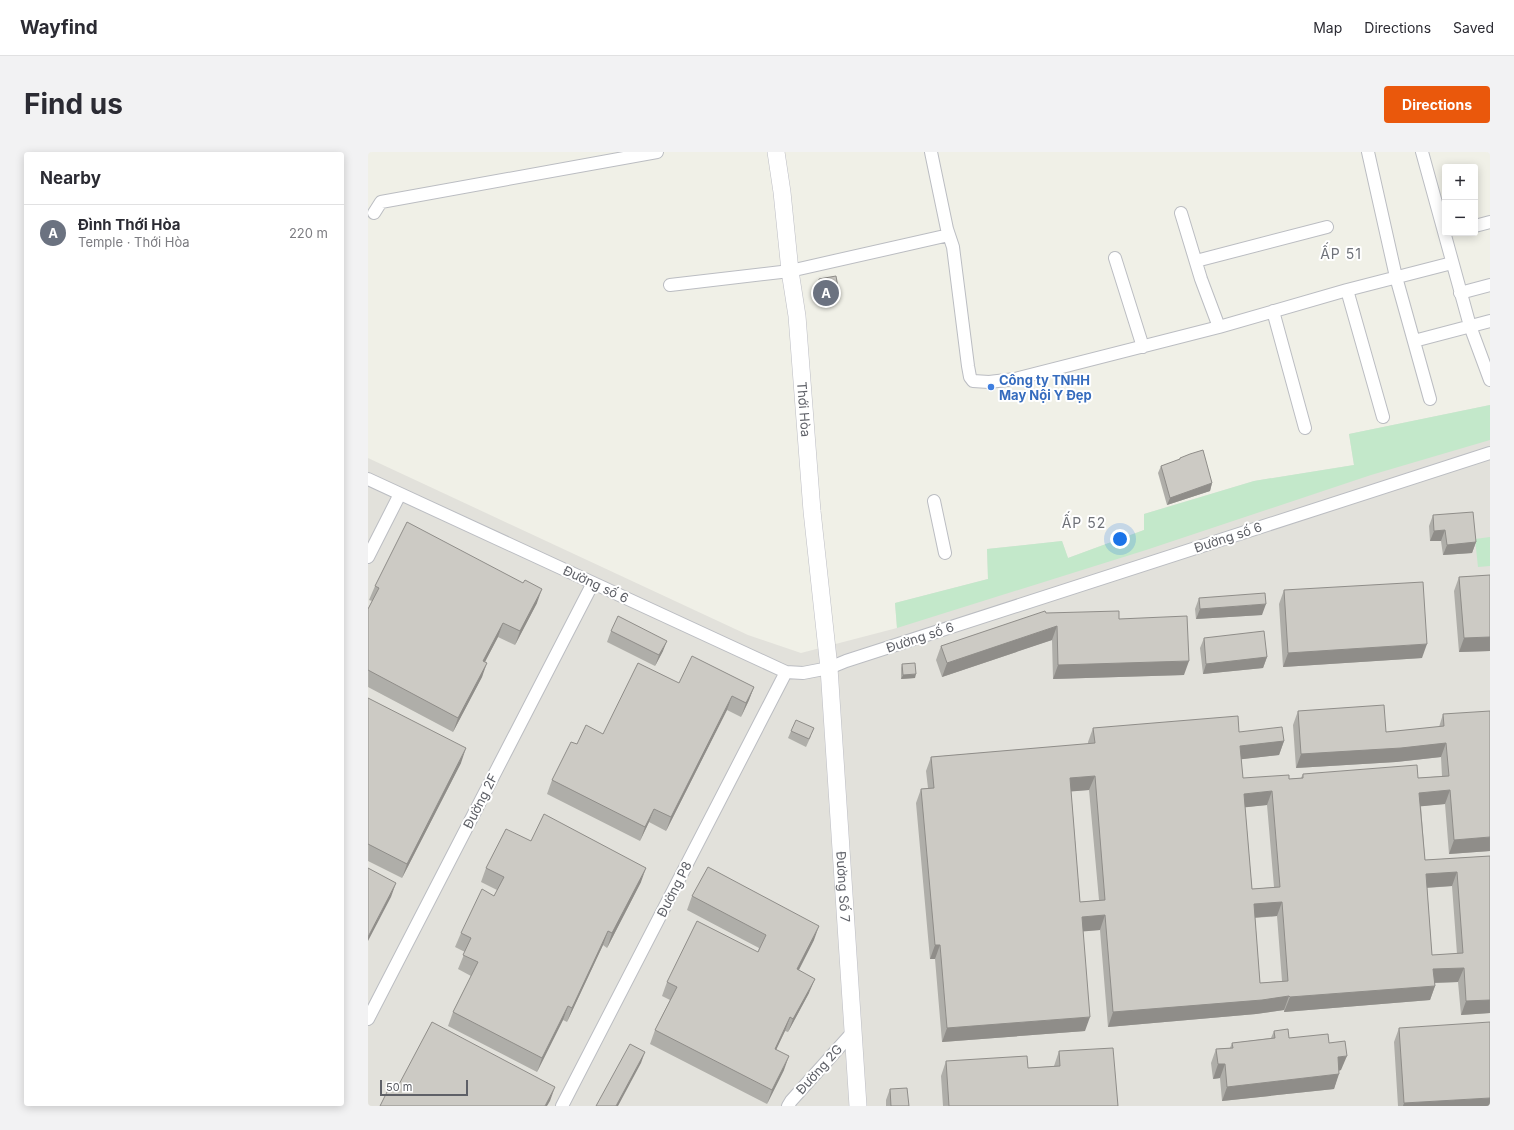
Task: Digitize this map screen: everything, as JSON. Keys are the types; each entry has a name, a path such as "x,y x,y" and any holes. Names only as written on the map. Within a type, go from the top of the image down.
{"street":[{"path":"374,213 381,202 657,152"},
{"name":"Thới Hòa","path":"776,152 782,192 790,271 797,316 812,511 829,668"},
{"path":"931,152 953,247 968,366 970,377 973,381 989,382 1015,379 1219,327 1347,290 1452,263"},
{"path":"1368,152 1396,277 1430,399"},
{"path":"1422,152 1442,220"},
{"path":"1181,213 1219,327"},
{"path":"1478,225 1490,222"},
{"path":"1196,261 1327,227"},
{"path":"670,285 790,271 949,235"},
{"path":"1447,236 1460,293 1470,326 1490,380"},
{"path":"1115,258 1143,346"},
{"path":"1460,293 1490,285"},
{"path":"1347,290 1383,417"},
{"path":"1272,311 1305,428"},
{"path":"1414,341 1490,321"},
{"name":"Đường số 6","path":"368,479 786,672 803,673 829,668 846,661 1490,453"},
{"path":"368,557 400,494"},
{"path":"934,501 945,553"},
{"name":"Đường 2F","path":"368,1019 593,583"},
{"name":"Đường Số 7","path":"829,668 858,1106"},
{"name":"Đường P8","path":"562,1106 786,672"},
{"name":"Đường 2G","path":"788,1106 852,1033"}],"shaded area":[{"path":"1490,405 1490,1106 368,1106 368,458 748,635 801,653 897,628 895,603 988,579 987,549 1062,541 1068,558 1144,530 1144,514 1254,481 1354,465 1349,434"}],"green space":[{"path":"1490,405 1490,440 1371,475 1146,550 897,628 895,603 988,579 987,549 1062,541 1068,558 1144,530 1144,514 1254,481 1354,465 1349,434"},
{"path":"1490,537 1490,566 1478,567 1475,539"}],"building":[{"path":"836,276 839,293 822,296 819,279"},
{"path":"1203,450 1212,483 1170,498 1161,466"},
{"path":"1473,512 1476,542 1447,545 1445,530 1434,531 1433,515"},
{"path":"407,522 523,583 525,580 542,589 520,631 503,623 483,661 487,663 458,718 368,670 368,609 379,588 375,586"},
{"path":"1490,575 1490,637 1464,638 1459,577"},
{"path":"1423,582 1427,644 1288,653 1284,590"},
{"path":"1265,593 1266,604 1200,609 1199,598"},
{"path":"1045,611 1046,613 1119,611 1119,619 1187,616 1189,661 1058,665 1057,626 947,663 941,646"},
{"path":"618,616 667,641 659,655 611,631"},
{"path":"1264,631 1267,657 1206,664 1204,638"},
{"path":"692,656 754,687 746,703 732,696 671,817 654,809 645,827 552,780 571,742 577,744 586,725 603,734 638,663 679,683"},
{"path":"915,663 916,674 903,675 902,664"},
{"path":"368,698 466,748 407,864 368,844"},
{"path":"1384,705 1386,732 1444,726 1443,714 1490,711 1490,837 1454,840 1450,790 1419,793 1425,860 1490,856 1490,1000 1466,1001 1464,968 1433,969 1435,986 1289,996 1262,1000 1113,1012 1105,915 1082,917 1090,1017 947,1028 940,945 935,945 921,789 934,788 931,757 1095,743 1093,728 1238,716 1239,732 1282,727 1284,741 1240,746 1243,778 1289,775 1289,779 1303,778 1303,774 1417,765 1418,778 1449,776 1446,743 1401,748 1301,754 1298,711","holes":["1095,776 1105,900 1080,902 1070,778","1272,791 1280,887 1252,889 1244,794","1457,872 1463,953 1432,955 1426,874","1282,902 1288,981 1260,983 1254,904"]},
{"path":"796,720 814,728 809,739 791,731"},
{"path":"544,814 646,868 612,933 608,931 572,1008 568,1006 542,1058 453,1012 478,962 463,955 471,938 461,933 482,889 494,896 504,877 486,868 506,829 531,841"},
{"path":"708,867 819,926 797,969 815,979 793,1019 790,1017 775,1049 789,1056 772,1090 655,1030 677,987 667,982 697,921 758,952 766,935 692,896"},
{"path":"368,868 396,883 368,937"},
{"path":"432,1022 555,1087 545,1106 380,1106 390,1086 396,1090"},
{"path":"1490,1022 1490,1098 1404,1103 1399,1028"},
{"path":"1288,1029 1289,1038 1328,1034 1329,1043 1345,1041 1347,1056 1338,1057 1339,1074 1227,1087 1225,1064 1218,1064 1216,1049 1233,1048 1232,1043 1275,1038 1274,1031"},
{"path":"630,1044 645,1052 616,1106 596,1106"},
{"path":"1113,1048 1118,1106 949,1106 946,1061 1027,1056 1028,1068 1060,1066 1059,1051"},
{"path":"907,1088 909,1106 891,1106 890,1089"}],"place":[{"name":"Đình Thới Hòa","path":"826,293"},
{"name":"Công ty TNHH May Nội Y Đẹp","path":"991,387"}],"district":[{"name":"ẤP 51","path":"1341,254"},
{"name":"ẤP 52","path":"1084,523"}]}
